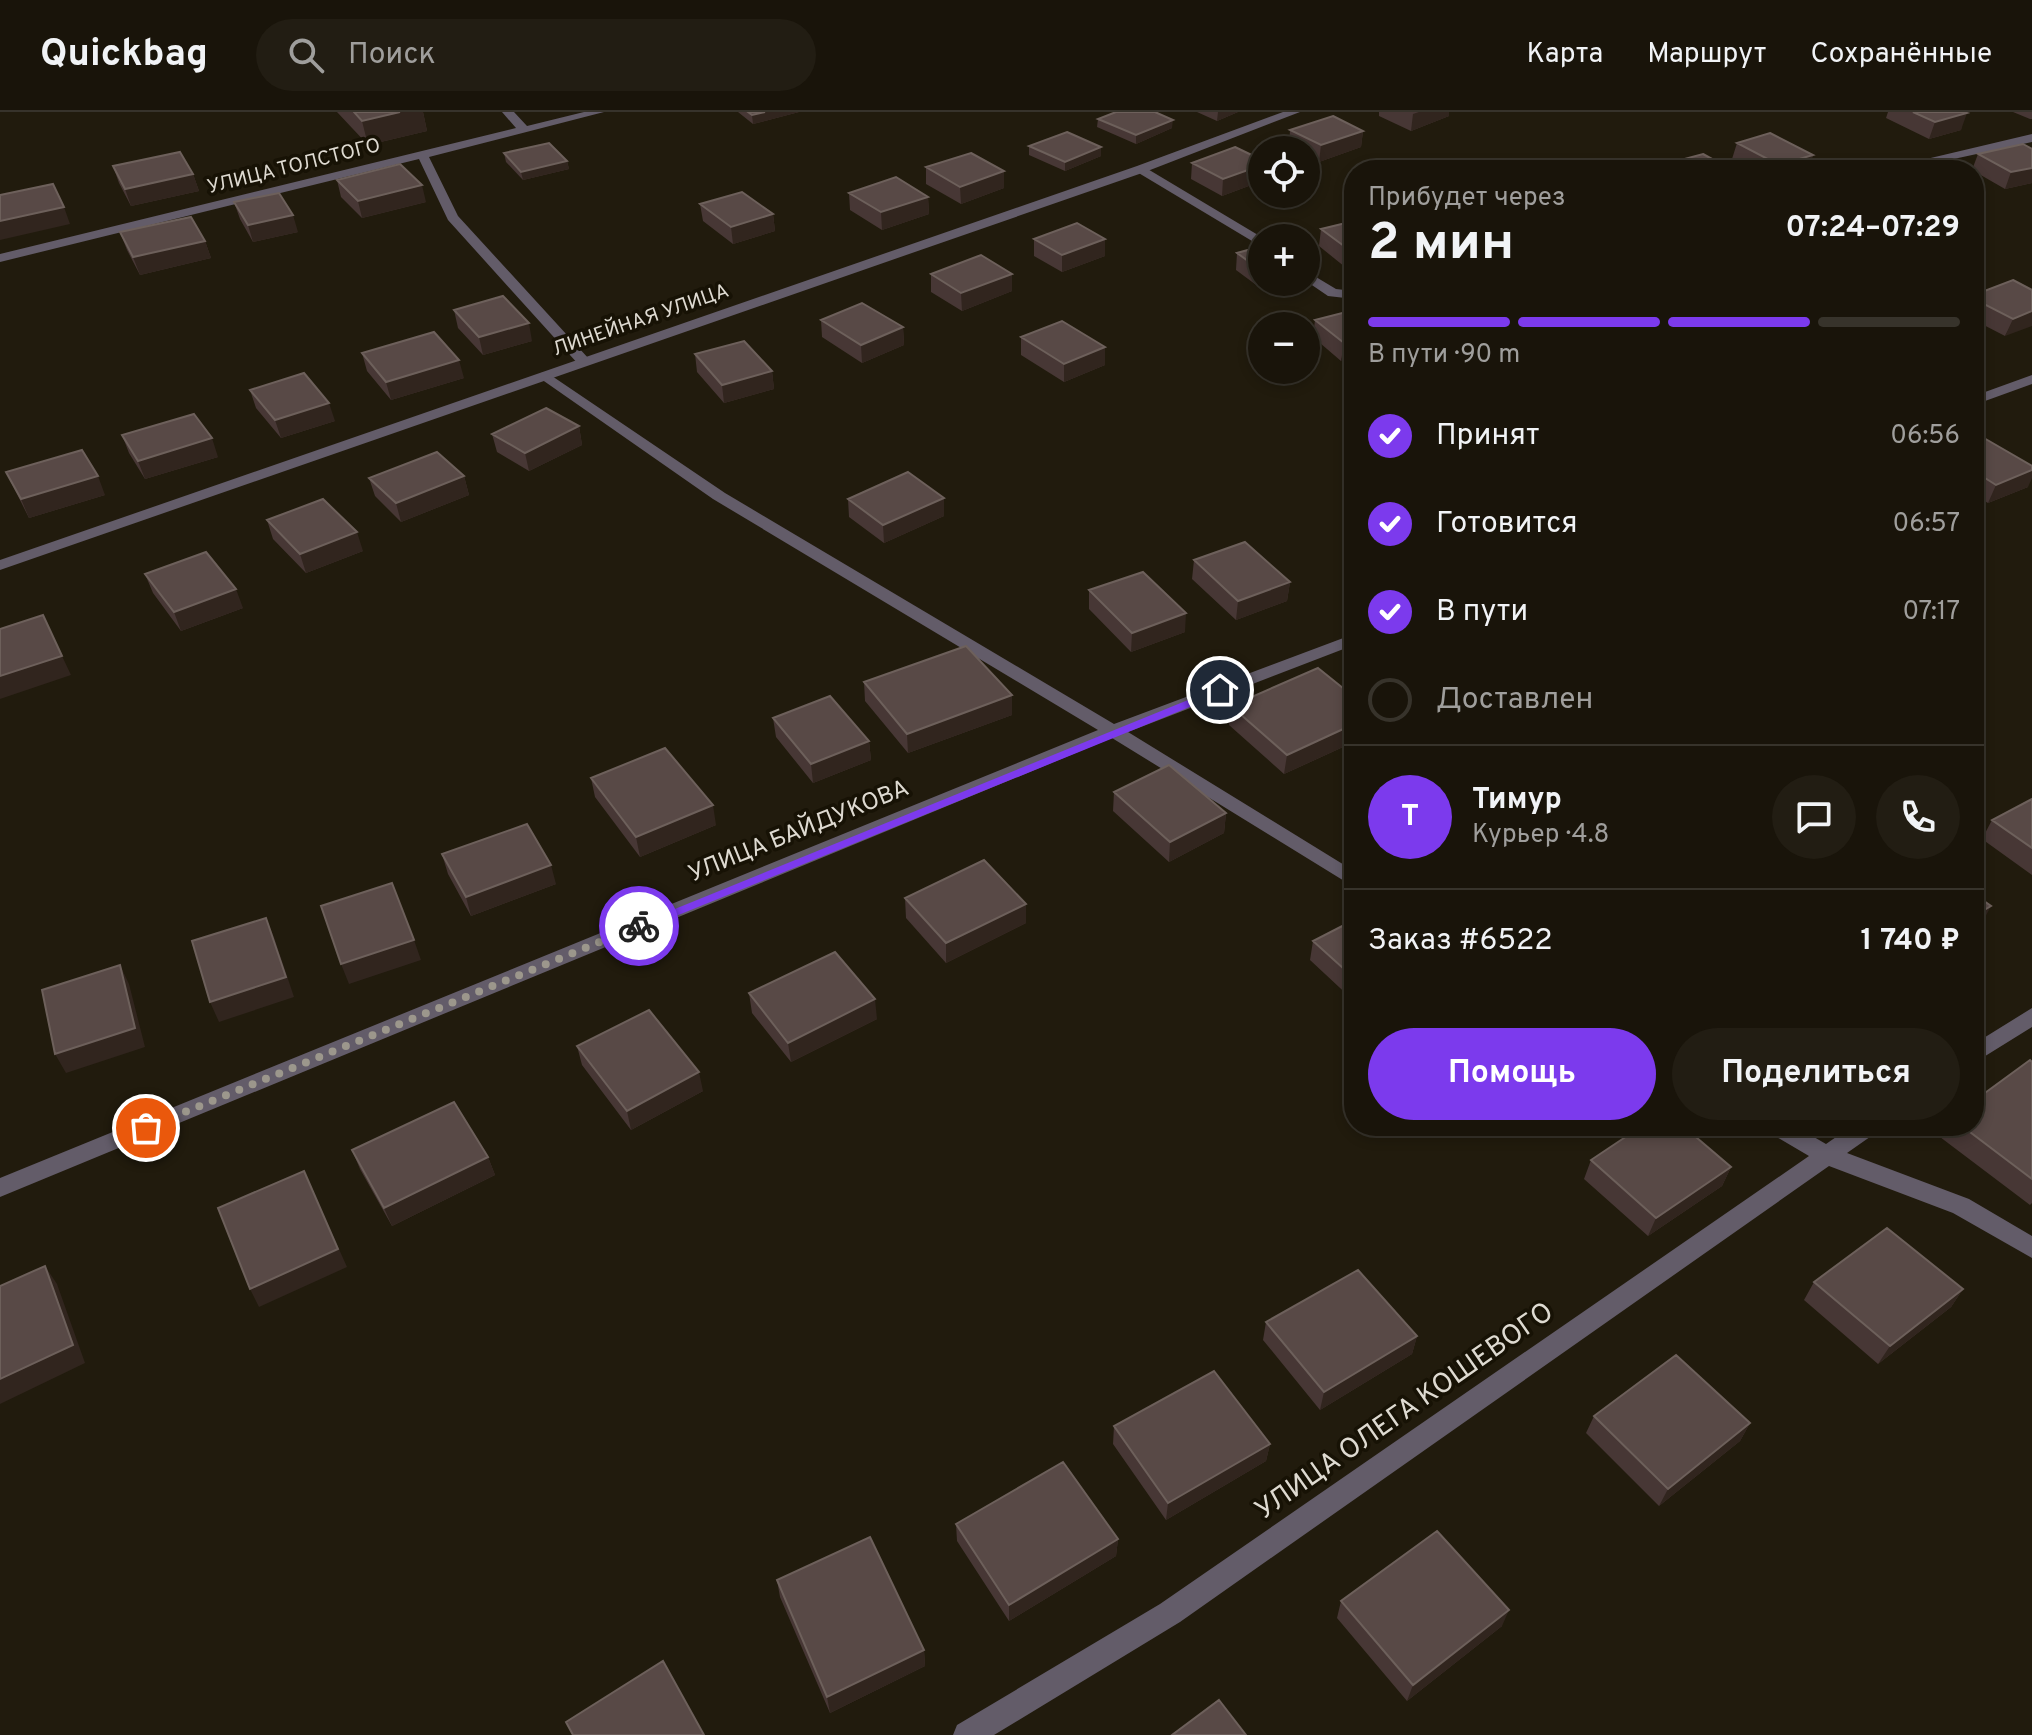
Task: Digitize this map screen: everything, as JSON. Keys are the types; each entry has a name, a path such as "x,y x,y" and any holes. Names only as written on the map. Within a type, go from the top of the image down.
{"street":[{"path":"508,112 524,130"},
{"name":"УЛИЦА ТОЛСТОГО","path":"0,258 598,112"},
{"name":"ЛИНЕЙНАЯ УЛИЦА","path":"0,565 1141,169 1294,112"},
{"path":"1932,160 2032,138"},
{"path":"423,156 452,217 584,362"},
{"path":"1141,169 1248,234"},
{"path":"1320,284 1333,293 1344,294"},
{"path":"546,376 719,496 1113,731 1344,874"},
{"path":"1984,397 2032,379"},
{"name":"УЛИЦА БАЙДУКОВА","path":"0,1188 1113,731 1344,643"},
{"path":"1984,1048 2032,1016"},
{"path":"1793,1136 1826,1155 1961,1206 2032,1248"},
{"name":"УЛИЦА ОЛЕГА КОШЕВОГО","path":"967,1735 1170,1613 1854,1136"}],"building":[{"path":"354,112 400,112 362,121"},
{"path":"1116,112 1155,112 1173,120 1136,135 1098,119"},
{"path":"1913,112 1964,112 1967,113 1935,122"},
{"path":"1333,116 1363,131 1321,145 1320,136 1302,136 1290,130"},
{"path":"1067,132 1101,147 1065,162 1029,146"},
{"path":"1770,133 1813,155 1796,160 1769,160 1737,143"},
{"path":"549,143 567,161 521,172 504,153"},
{"path":"2023,144 2032,149 2032,168 2011,172 1978,154"},
{"path":"1235,147 1248,153 1248,170 1223,179 1192,163"},
{"path":"180,152 193,174 125,189 113,166"},
{"path":"971,153 1004,171 960,187 926,167"},
{"path":"1703,154 1714,160 1680,160"},
{"path":"400,164 422,185 358,201 337,180"},
{"path":"896,177 928,197 881,212 849,193"},
{"path":"53,184 64,207 0,221 0,195"},
{"path":"742,192 773,214 731,227 700,204"},
{"path":"279,193 293,215 248,225 234,202"},
{"path":"191,217 205,241 133,257 120,232"},
{"path":"1077,223 1105,239 1062,255 1034,239"},
{"path":"1344,223 1344,246 1321,229"},
{"path":"1248,250 1248,261 1237,253"},
{"path":"981,255 1012,274 961,293 931,274"},
{"path":"2013,280 2032,290 2032,311 2013,319 1984,304 1984,291"},
{"path":"503,296 529,323 479,337 454,310"},
{"path":"862,303 903,327 861,345 821,320"},
{"path":"1344,313 1344,343 1320,324 1320,319"},
{"path":"1062,321 1105,347 1064,364 1021,337"},
{"path":"434,332 459,360 386,382 362,353"},
{"path":"744,341 772,371 722,385 695,354"},
{"path":"304,373 329,403 275,420 250,390"},
{"path":"546,408 579,426 525,453 492,434"},
{"path":"194,414 212,438 138,461 122,435"},
{"path":"1984,438 2032,466 2032,470 1996,485 1984,477"},
{"path":"82,450 98,476 21,499 6,472"},
{"path":"437,452 464,476 396,503 369,478"},
{"path":"908,472 944,498 883,525 848,499"},
{"path":"323,499 357,532 300,554 267,520"},
{"path":"1245,542 1290,582 1238,601 1194,560"},
{"path":"206,552 236,589 174,612 145,574"},
{"path":"1143,572 1186,613 1132,633 1089,590"},
{"path":"43,615 62,656 0,676 0,629"},
{"path":"966,646 1012,695 907,734 864,682"},
{"path":"1318,668 1344,689 1344,729 1287,755 1231,706"},
{"path":"830,696 869,741 811,764 773,718"},
{"path":"665,748 713,805 636,837 591,778"},
{"path":"1169,765 1226,813 1170,842 1114,792"},
{"path":"2032,799 2032,848 1992,820"},
{"path":"527,824 551,865 466,897 442,854"},
{"path":"984,860 1026,904 946,943 905,898"},
{"path":"392,883 414,940 341,964 321,906"},
{"path":"266,918 286,977 210,1002 192,941"},
{"path":"1344,925 1344,969 1313,941"},
{"path":"835,952 875,999 788,1043 749,993"},
{"path":"120,965 135,1028 55,1054 42,990"},
{"path":"649,1010 699,1072 627,1111 577,1046"},
{"path":"2030,1060 2032,1062 2032,1179 1975,1136 1984,1136 1984,1094"},
{"path":"454,1102 488,1157 384,1208 352,1150"},
{"path":"1627,1136 1695,1136 1731,1167 1656,1218 1591,1160"},
{"path":"304,1171 338,1249 250,1289 218,1208"},
{"path":"1887,1228 1963,1289 1890,1346 1814,1282"},
{"path":"45,1266 73,1345 0,1379 0,1286"},
{"path":"1358,1270 1417,1336 1324,1392 1266,1322"},
{"path":"1676,1355 1750,1423 1668,1489 1594,1416"},
{"path":"1214,1371 1270,1444 1168,1503 1114,1426"},
{"path":"1063,1462 1118,1539 1009,1605 956,1524"},
{"path":"1437,1531 1509,1610 1413,1685 1341,1601"},
{"path":"870,1537 924,1650 827,1697 777,1580"},
{"path":"663,1661 704,1735 573,1735 566,1722"},
{"path":"1219,1700 1246,1735 1172,1735"}],"way so far":[{"path":"146,1128 639,926"}],"route":[{"path":"639,926 1220,690"}]}
